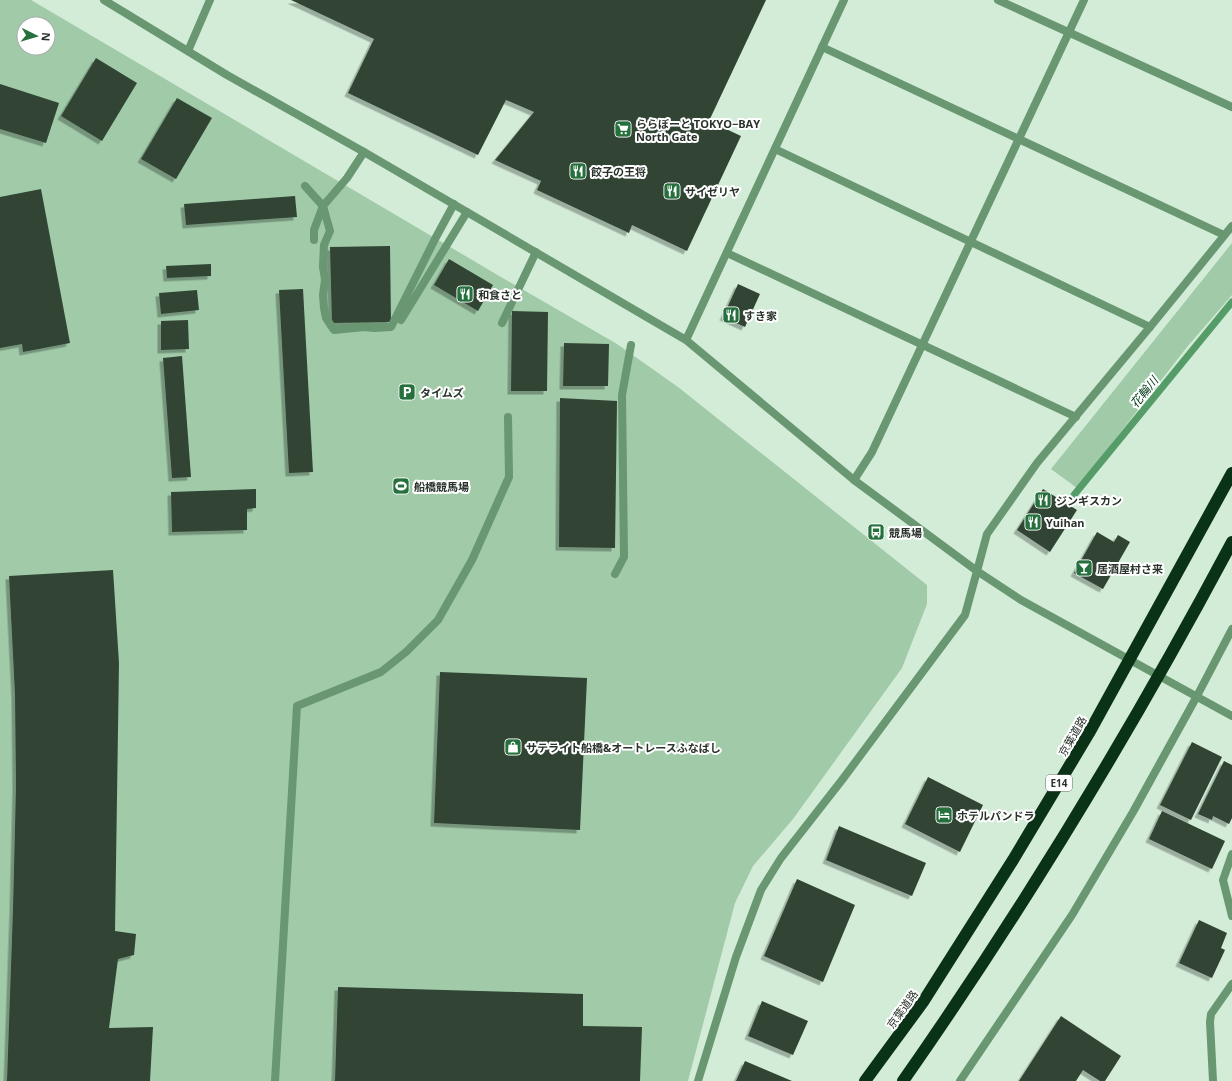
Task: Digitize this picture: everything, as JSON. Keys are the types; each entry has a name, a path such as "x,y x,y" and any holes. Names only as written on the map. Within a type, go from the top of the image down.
{"highway":[{"name":"京葉道路","path":"866,1081 923,1002 1013,860 1089,733 1232,473"},
{"name":"E14","path":"903,1081 948,1016 1059,844 1116,750 1232,542"}],"street":[{"path":"104,0 228,75 468,212 686,340 854,480 977,571 1034,607 1232,716"},
{"path":"188,51 210,0"},
{"path":"686,340 844,0"},
{"path":"998,0 1232,107"},
{"path":"854,480 872,452 1084,0"},
{"path":"822,47 1224,235"},
{"path":"775,150 1150,327"},
{"path":"314,240 314,230 323,206 347,178 364,152"},
{"path":"305,186 323,206 330,231 324,245 323,267 325,280 323,295 326,318 334,330 364,327 391,327 454,204"},
{"path":"402,320 468,212"},
{"path":"698,1081 736,957 761,890 782,858 965,615 987,534 1038,463 1232,226"},
{"path":"502,323 536,252"},
{"path":"727,253 1076,417"},
{"path":"616,574 624,557 622,395 631,345"},
{"path":"275,1081 297,706 381,672 406,652 438,620 472,560 509,477 508,417"},
{"path":"960,1081 1072,915 1133,812 1232,629"},
{"path":"1232,854 1224,880 1232,916"},
{"path":"1213,1081 1210,1022 1211,1014 1232,984"}],"green space":[{"name":"船橋競馬場","path":"0,0 31,0 617,344 678,387 927,585 927,604 902,668 793,819 753,866 735,903 688,1081 0,1081"},
{"path":"1232,243 1232,295 1187,347 1077,488 1051,469"}],"building":[{"name":"ららぽーと TOKYO−BAY North Gate","path":"291,0 766,0 709,121 741,136 687,251 632,225 629,233 537,190 541,181 495,160 534,112 506,100 478,155 348,93 374,39"},
{"path":"96,58 137,83 102,141 61,116"},
{"path":"0,84 59,103 46,143 0,129"},
{"path":"177,98 212,118 176,179 141,159"},
{"path":"41,189 70,343 23,352 22,344 0,348 0,197"},
{"path":"295,196 297,217 186,225 184,204"},
{"path":"390,246 391,322 332,323 330,247"},
{"path":"449,259 493,285 478,311 434,285"},
{"path":"211,264 211,276 167,278 166,266"},
{"path":"738,284 760,294 745,327 723,317"},
{"path":"303,289 313,472 289,473 279,290"},
{"path":"197,290 199,310 161,314 159,293"},
{"path":"512,311 548,312 547,391 511,391"},
{"path":"188,320 189,349 161,350 161,321"},
{"path":"564,343 609,344 608,386 563,386"},
{"path":"182,356 191,477 172,478 163,358"},
{"path":"560,398 617,401 615,548 559,547"},
{"path":"256,489 256,508 247,509 247,530 172,532 171,492"},
{"path":"1043,489 1077,510 1050,552 1017,530"},
{"path":"1097,532 1114,542 1118,535 1130,542 1103,589 1074,573"},
{"path":"113,570 119,663 115,931 136,934 134,955 118,959 109,1028 153,1027 150,1081 7,1081 16,786 15,695 9,576"},
{"path":"440,672 587,678 580,830 434,823"},
{"path":"1192,742 1222,757 1191,820 1160,805"},
{"path":"1224,761 1232,765 1232,818 1229,824 1213,816 1212,820 1198,814"},
{"name":"ホテルパンドラ","path":"928,777 983,805 960,852 905,824"},
{"path":"1162,811 1225,841 1212,869 1149,839"},
{"path":"839,826 926,863 912,896 826,860"},
{"path":"797,879 855,905 823,982 764,956"},
{"path":"1199,920 1227,933 1221,948 1225,950 1212,978 1179,963"},
{"path":"338,987 583,994 583,1026 642,1027 640,1081 335,1081"},
{"path":"762,1001 808,1021 793,1055 748,1036"},
{"path":"1061,1016 1121,1056 1105,1081 1100,1081 1083,1070 1076,1081 1019,1081"},
{"path":"745,1061 792,1081 736,1081"}],"waterway":[{"name":"花輪川","path":"1074,495 1232,302"}],"place":[{"name":"ららぽーと TOKYO−BAY North Gate","path":"623,129"},
{"name":"餃子の王将","path":"578,171"},
{"name":"サイゼリヤ","path":"672,191"},
{"name":"和食さと","path":"465,294"},
{"name":"すき家","path":"731,315"},
{"name":"タイムズ","path":"407,392"},
{"name":"船橋競馬場","path":"401,486"},
{"name":"ジンギスカン","path":"1043,500"},
{"name":"Yuihan","path":"1033,522"},
{"name":"競馬場","path":"876,532"},
{"name":"居酒屋村さ来","path":"1084,568"},
{"name":"サテライト船橋&オートレースふなばし","path":"513,747"},
{"name":"ホテルパンドラ","path":"944,815"}]}
